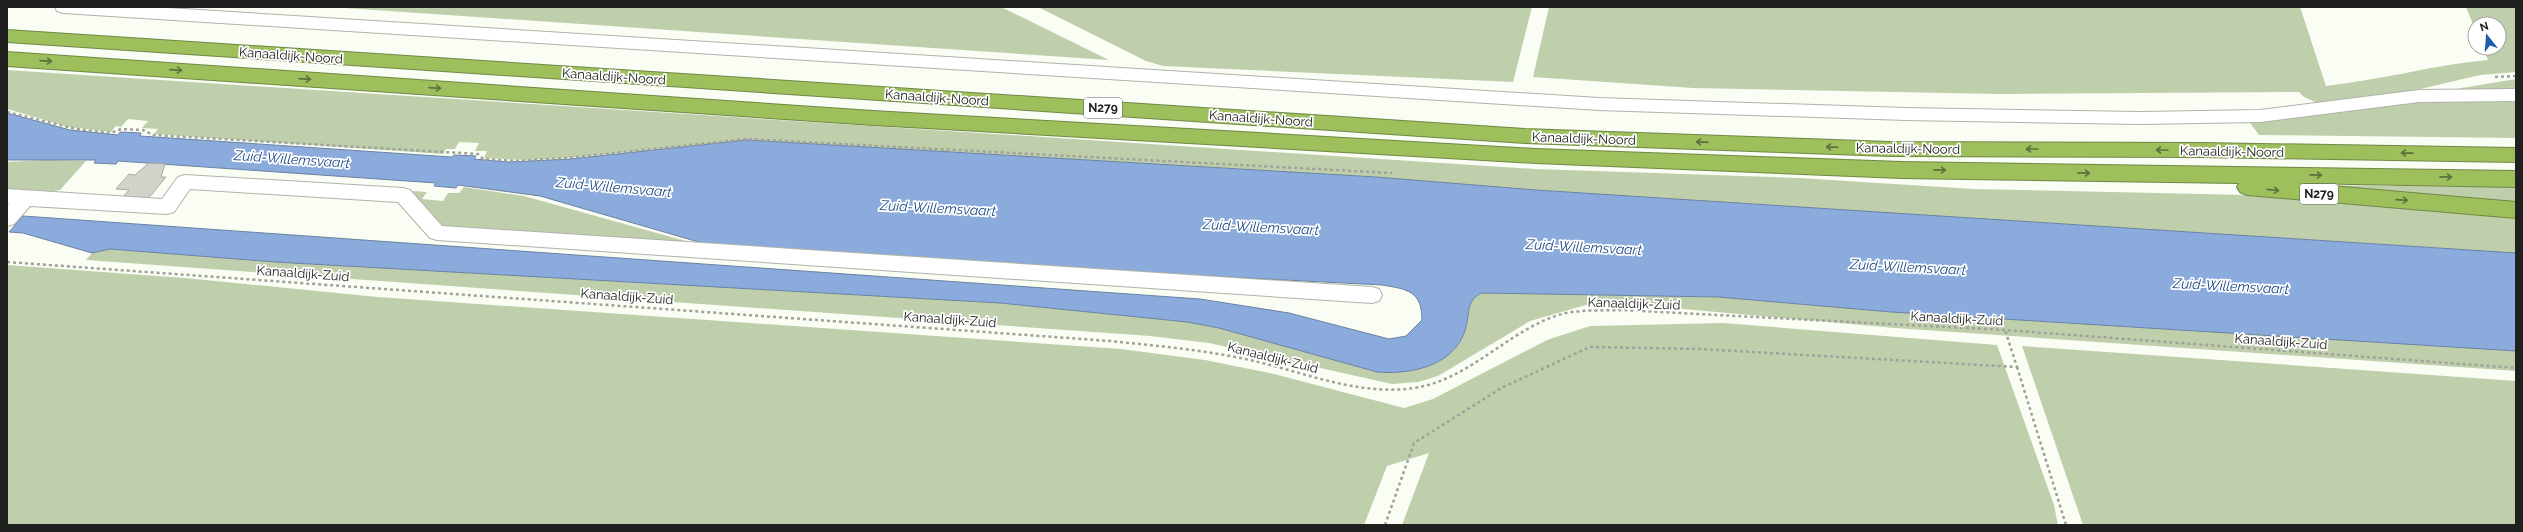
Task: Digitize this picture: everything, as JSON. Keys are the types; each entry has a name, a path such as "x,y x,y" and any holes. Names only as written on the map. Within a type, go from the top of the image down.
{"highway":[{"name":"Kanaaldijk-Noord","path":"7,36 1525,136 1890,149 2200,150 2516,155"},
{"name":"Kanaaldijk-Noord","path":"7,59 865,117 1536,156 1901,170 2516,179"},
{"name":"N279","path":"2123,173 2288,192 2516,210"}],"street":[{"path":"63,7 1599,104 1906,114 2140,118 2260,116 2419,96 2516,94"},
{"path":"7,219 16,197 167,207 185,182 403,195 437,233 1372,295"}],"path":[{"path":"7,112 58,126 90,131 111,133 121,129 143,130 153,135 478,154 483,158 516,161 572,158 747,139 1392,173"},
{"name":"Kanaaldijk-Zuid","path":"7,262 1110,341 1188,349 1253,361 1333,382 1371,388 1414,388 1444,380 1522,333 1562,314 1588,311 1622,310 1713,317 2005,330 2516,368"},
{"path":"2005,330 2066,525"},
{"path":"1385,525 1414,443 1503,387 1590,347 1708,350 2017,367"}],"green space":[{"path":"330,7 1001,7 1109,60"},
{"path":"1038,7 1532,7 1513,82 1163,66 1146,61"},
{"path":"1549,7 2300,7 2326,86 2447,65 2488,60 2486,56 2507,56 2507,16 2470,16 2466,7 2516,7 2516,72 2480,75 2403,93 2322,105 2304,97 2299,92 1998,94 1693,88 1533,77"},
{"path":"7,70 1535,169 1799,178 1974,189 2247,195 2516,214 2516,253 1536,190 1376,177 747,140 577,157 526,160 484,158 487,151 475,151 479,143 459,142 455,149 446,149 443,154 154,134 158,129 142,128 148,121 128,119 121,127 116,126 111,132 69,127 7,109"},
{"path":"2516,79 2516,89 2450,90"},
{"path":"2516,98 2516,138 2259,135 2248,120 2300,117 2419,102"},
{"path":"47,160 86,161 60,190 37,194 7,190 7,162"},
{"path":"201,176 427,192 422,199 443,201 448,193 459,193 464,187 524,196 700,245 438,227 410,197"},
{"path":"2296,185 2516,187 2516,204"},
{"path":"110,249 275,262 1000,303 1187,322 1219,328 1377,372 1405,372 1419,369 1444,358 1455,349 1462,337 1467,323 1470,305 1477,295 1482,293 1718,297 1891,312 2516,351 2516,371 1895,328 1617,303 1586,305 1530,321 1438,376 1418,382 1392,384 1209,343 1150,336 86,260 92,253"},
{"path":"7,265 185,278 378,297 1121,349 1205,360 1274,374 1404,408 1433,399 1547,340 1590,326 1723,323 1997,345 2054,505 2058,525 1402,525 1429,453 1387,466 1364,525 7,525"},
{"path":"2022,346 2516,381 2516,525 2083,525"}],"water":[{"name":"Zuid-Willemsvaart","path":"7,113 70,130 118,135 120,132 141,133 140,136 452,157 454,155 476,156 474,159 509,162 570,159 747,140 1376,177 1536,190 2516,253 2516,351 1891,312 1718,297 1482,293 1474,298 1470,305 1467,323 1462,337 1455,349 1444,358 1419,369 1405,372 1377,372 1219,328 1187,322 1000,303 275,262 110,249 92,253 23,233 9,232 23,216 1200,299 1289,313 1389,339 1406,336 1422,320 1421,310 1416,297 1406,290 1382,285 1031,267 702,243 540,196 458,185 456,188 434,186 436,183 118,161 116,164 94,163 96,160 7,160"}],"building":[{"path":"149,163 165,164 161,177 166,177 148,199 121,199 129,190 116,189 129,174 135,175"}]}
